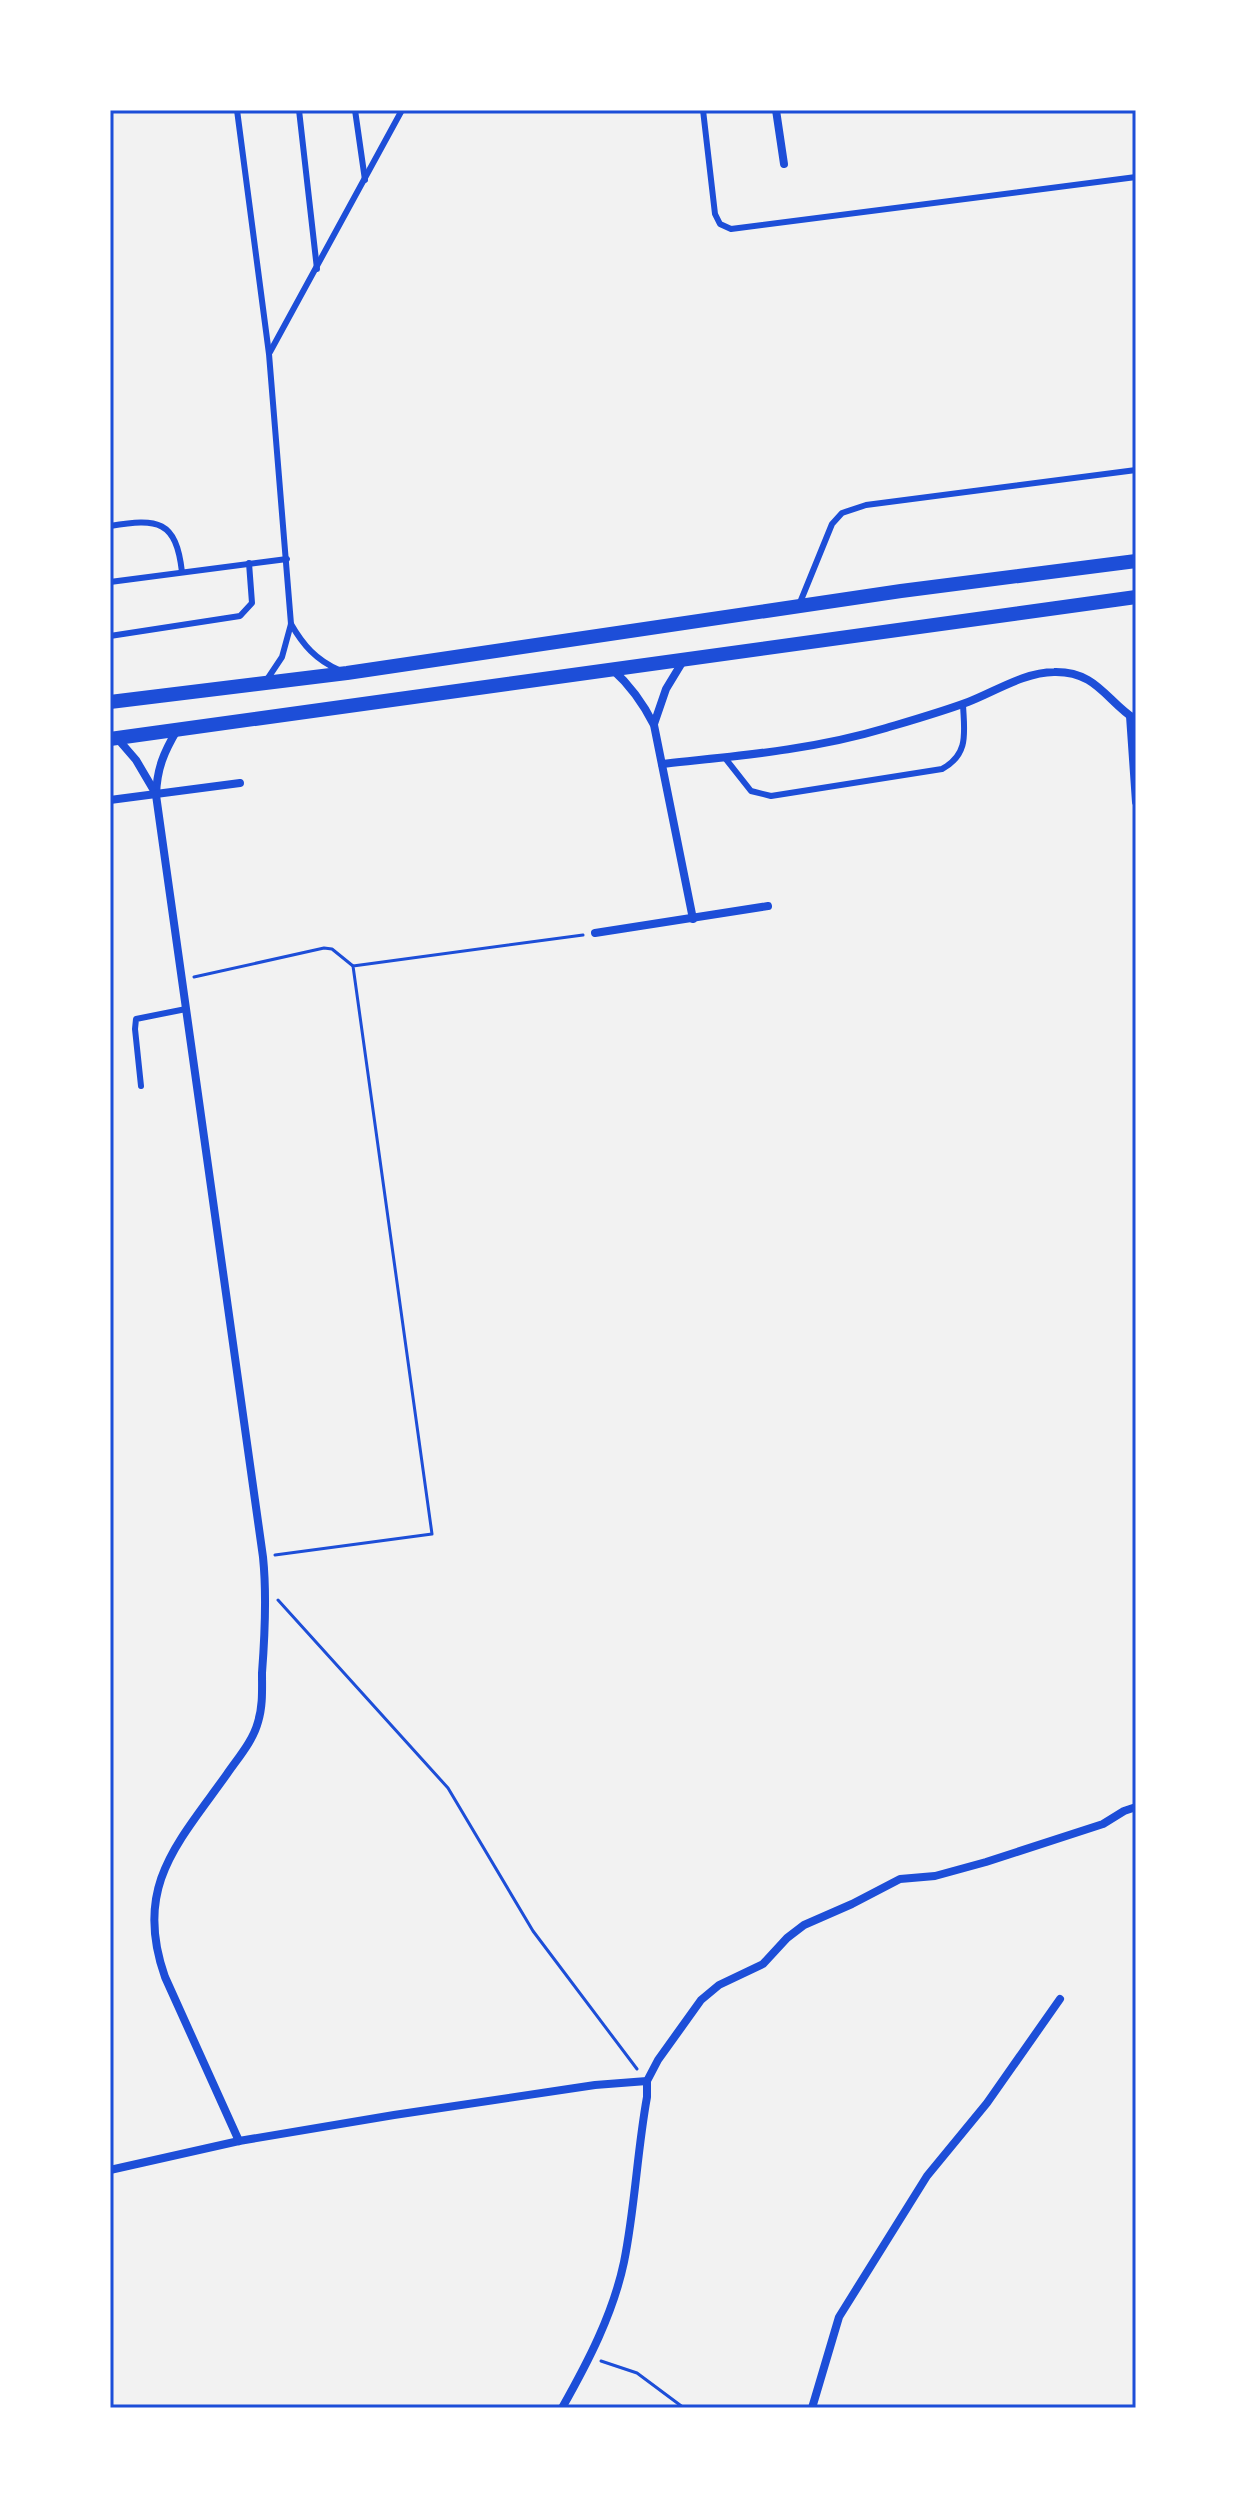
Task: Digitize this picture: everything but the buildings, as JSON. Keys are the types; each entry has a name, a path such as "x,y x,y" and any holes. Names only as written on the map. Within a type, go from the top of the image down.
{"street":[{"path":"776,110 784,164"},
{"path":"110,702 347,673 799,606 1136,561"},
{"path":"114,738 1136,597"},
{"path":"654,725 666,689 683,660"},
{"path":"612,669 629,685 654,725 693,919"},
{"path":"662,764 725,758 839,740 963,704 1033,676 1053,672 1071,674 1095,683 1133,718 1136,802"},
{"path":"178,730 162,756 156,795 266,1586 259,1721 243,1752 179,1841 156,1895 152,1926 156,1952 165,1977 239,2141"},
{"path":"114,738 136,760 156,795"},
{"path":"110,800 240,783"},
{"path":"595,933 768,906"},
{"path":"562,2408 590,2357 611,2309 624,2262 647,2081 658,2060 701,2000 719,1985 763,1964 804,1925 900,1879 935,1876 986,1862 1103,1824 1136,1807"},
{"path":"812,2408 839,2317 927,2176 987,2103 1060,1999"},
{"path":"110,2170 239,2141 595,2085 647,2081"}],"lane":[{"path":"237,110 269,354 291,624 282,657 265,681"},
{"path":"299,110 317,269"},
{"path":"355,110 365,180"},
{"path":"269,354 402,110"},
{"path":"703,110 715,214 720,224 731,229 1136,177"},
{"path":"799,606 825,538 842,513 866,505 1136,470"},
{"path":"110,526 147,520 165,527 177,543 182,572"},
{"path":"110,582 287,559"},
{"path":"110,636 240,616 252,603 249,563"},
{"path":"291,624 313,655 347,673"},
{"path":"725,758 751,791 771,796 942,769 953,763 962,750 963,704"},
{"path":"141,1086 136,1019 186,1009"}],"path":[{"path":"353,966 595,933"},
{"path":"182,979 324,948 332,949 353,966 432,1534 263,1557"},
{"path":"266,1586 448,1788 533,1931 647,2081"},
{"path":"590,2357 637,2373 684,2408"}]}
